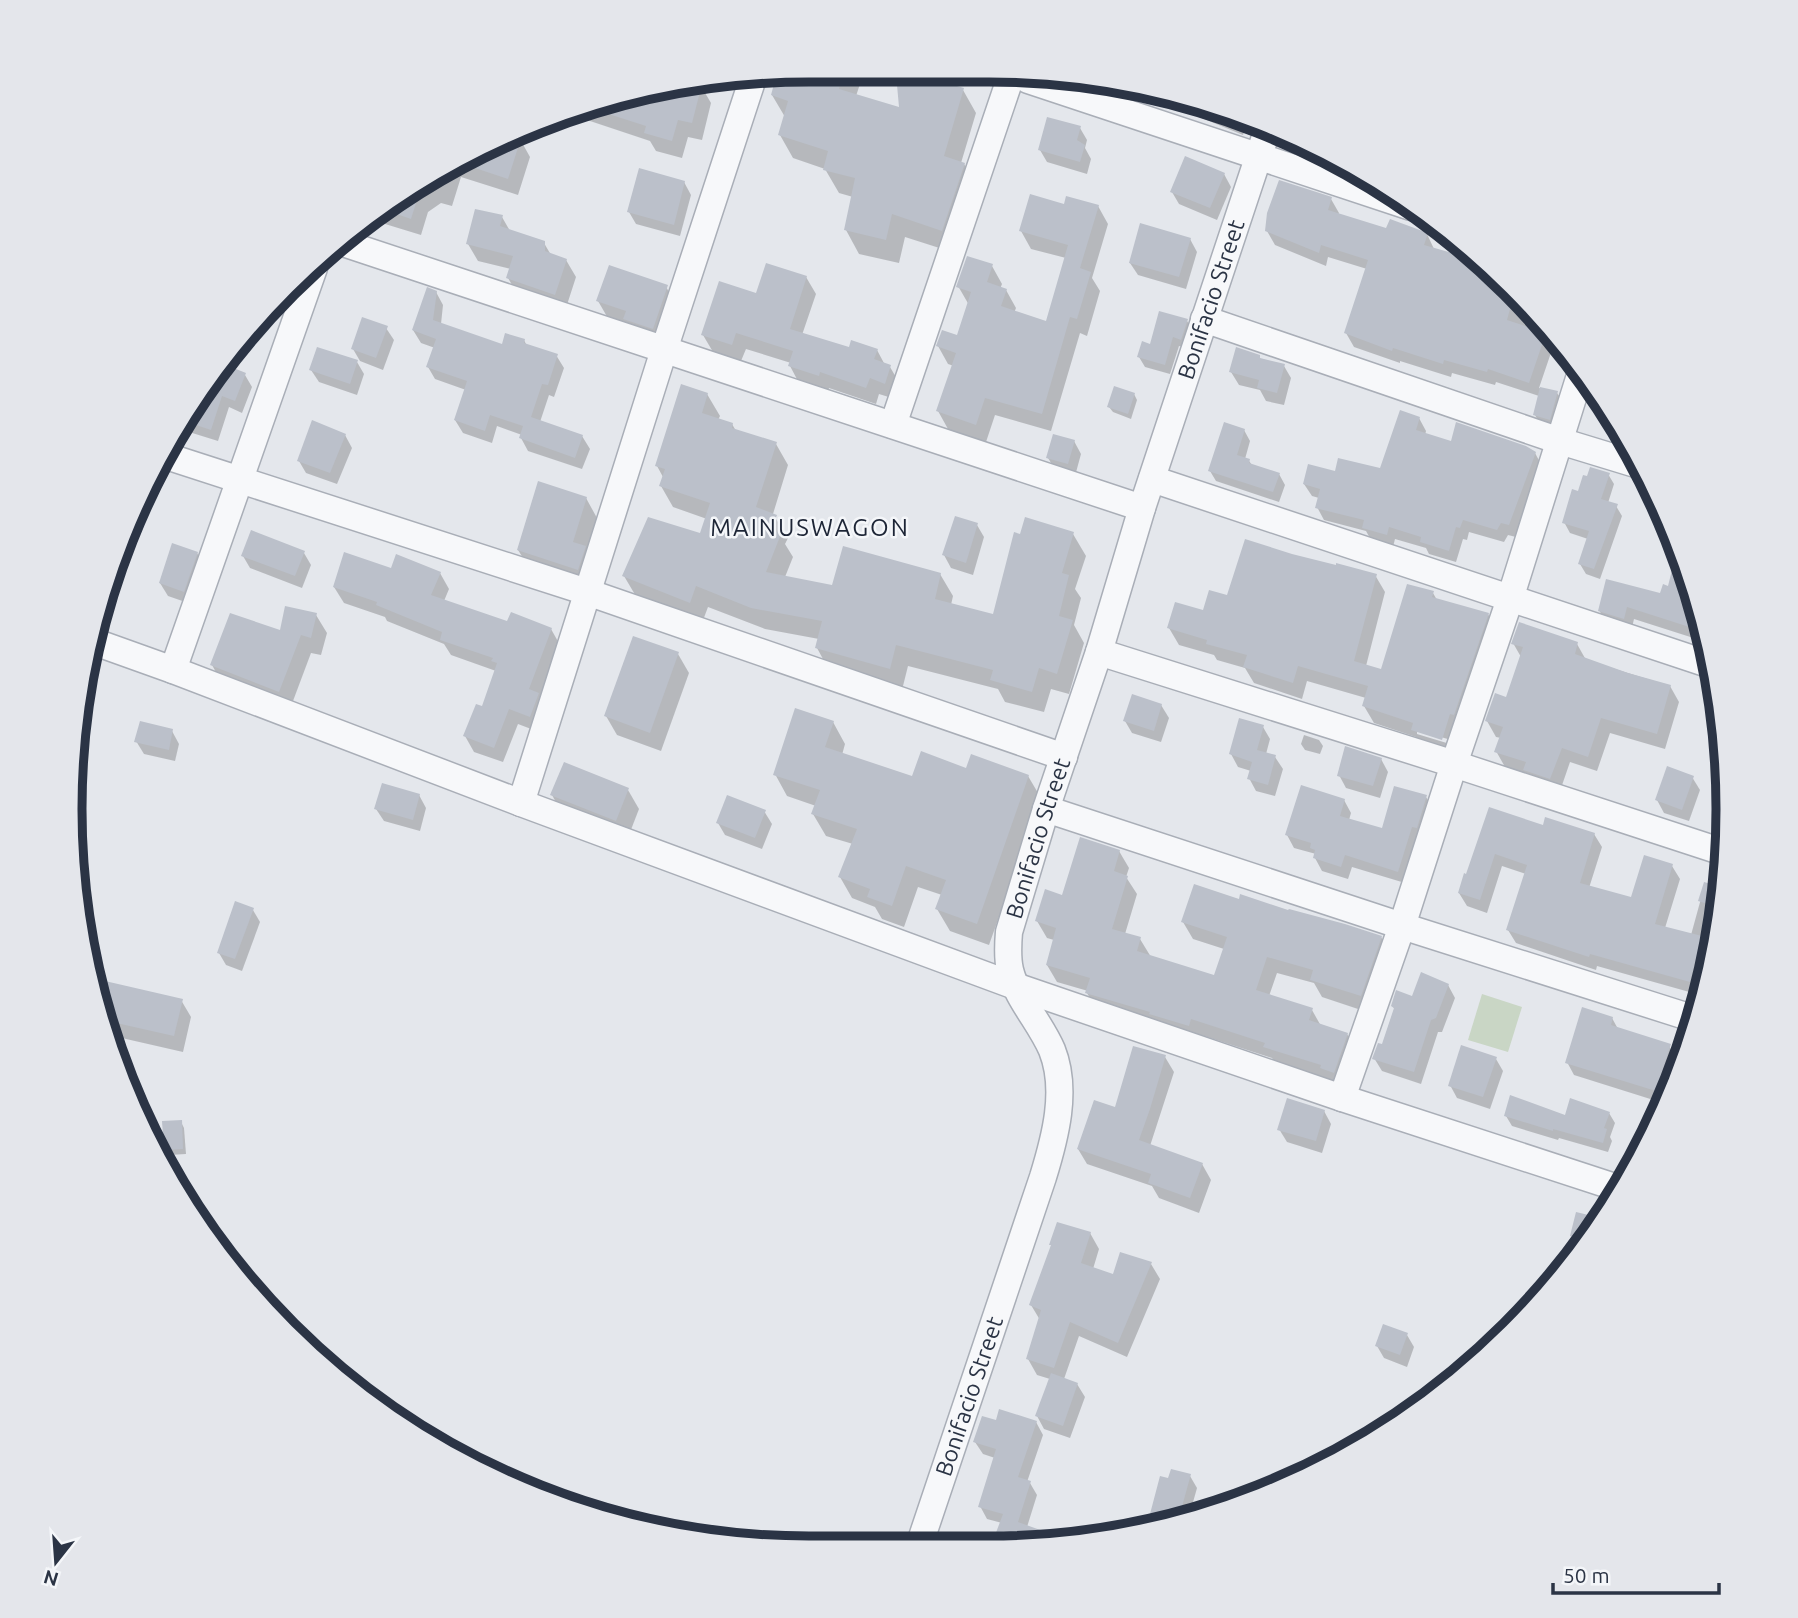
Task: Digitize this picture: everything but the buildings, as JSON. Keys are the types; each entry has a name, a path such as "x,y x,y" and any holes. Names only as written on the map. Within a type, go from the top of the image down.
{"street":[{"path":"893,425 1009,83"},
{"path":"1041,84 1379,196"},
{"path":"522,803 664,349 751,85"},
{"name":"Bonifacio Street","path":"922,1536 1055,1134 1059,1090 1057,1070 1052,1051 1015,986 1009,968 1009,932 1142,508 1265,137"},
{"path":"351,246 1142,508"},
{"path":"173,670 309,282"},
{"path":"1204,319 1626,461"},
{"path":"1342,1098 1402,926 1578,383"},
{"path":"173,458 587,592 1064,757"},
{"path":"1152,479 1701,663"},
{"path":"101,644 1015,986 1342,1098 1610,1185"},
{"path":"1099,652 1714,849"},
{"path":"1046,809 1685,1016"}],"green space":[{"path":"1482,994 1522,1007 1508,1052 1468,1040"}],"district":[{"name":"MAINUSWAGON","path":"810,528"}]}
